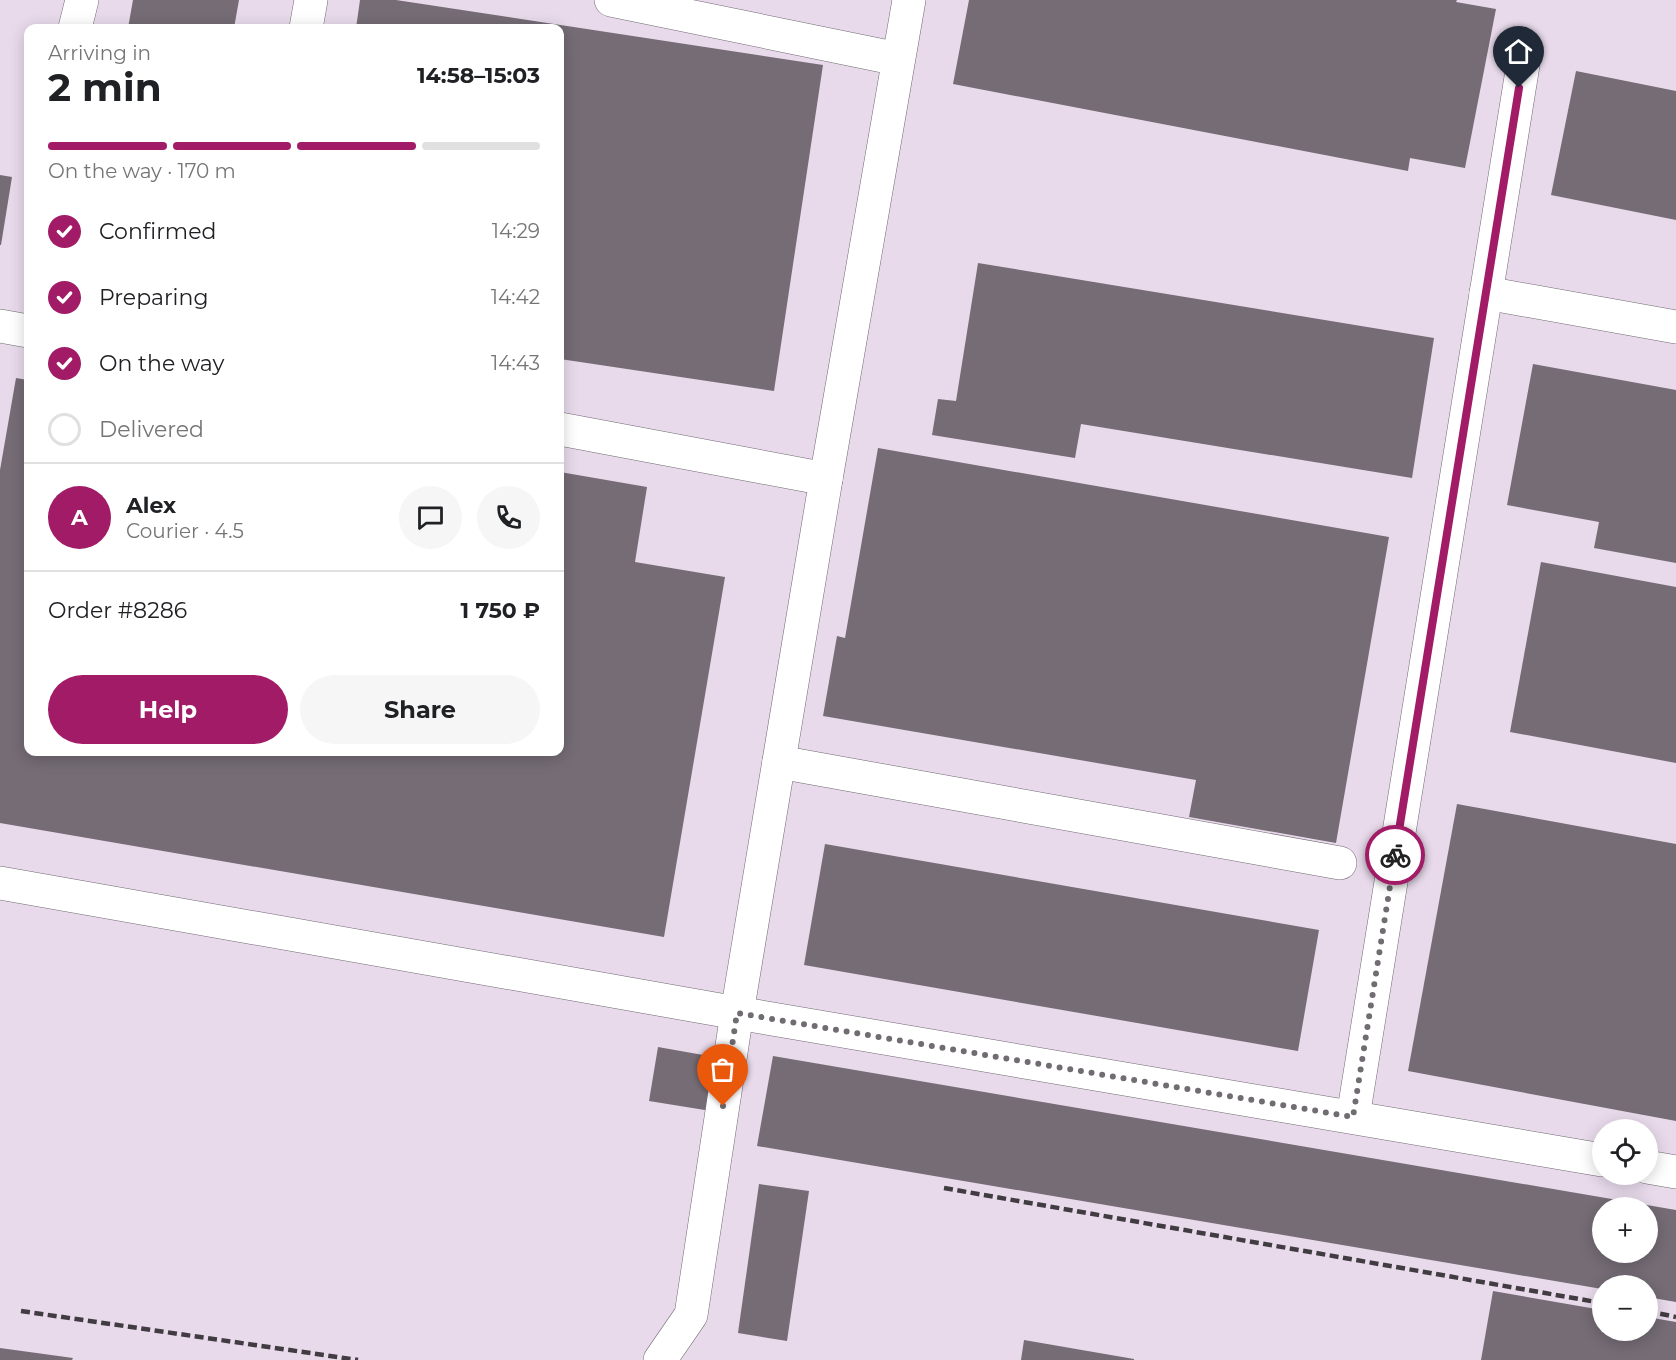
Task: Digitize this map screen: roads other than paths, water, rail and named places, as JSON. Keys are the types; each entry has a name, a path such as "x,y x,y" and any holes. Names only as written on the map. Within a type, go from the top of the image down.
{"lane":[{"path":"76,24 82,0"},
{"path":"307,24 311,0"},
{"path":"610,0 898,59"},
{"path":"660,1360 691,1315 737,1013 909,0"},
{"path":"1353,1117 1523,65"},
{"path":"1486,293 1676,327"},
{"path":"0,326 24,330"},
{"path":"564,430 826,479"},
{"path":"779,762 1340,863"},
{"path":"0,883 737,1013 1592,1158"},
{"path":"1658,1169 1676,1172"}],"railway":[{"path":"944,1188 1592,1301"},
{"path":"21,1311 358,1360"},
{"path":"1658,1313 1676,1317"}]}
